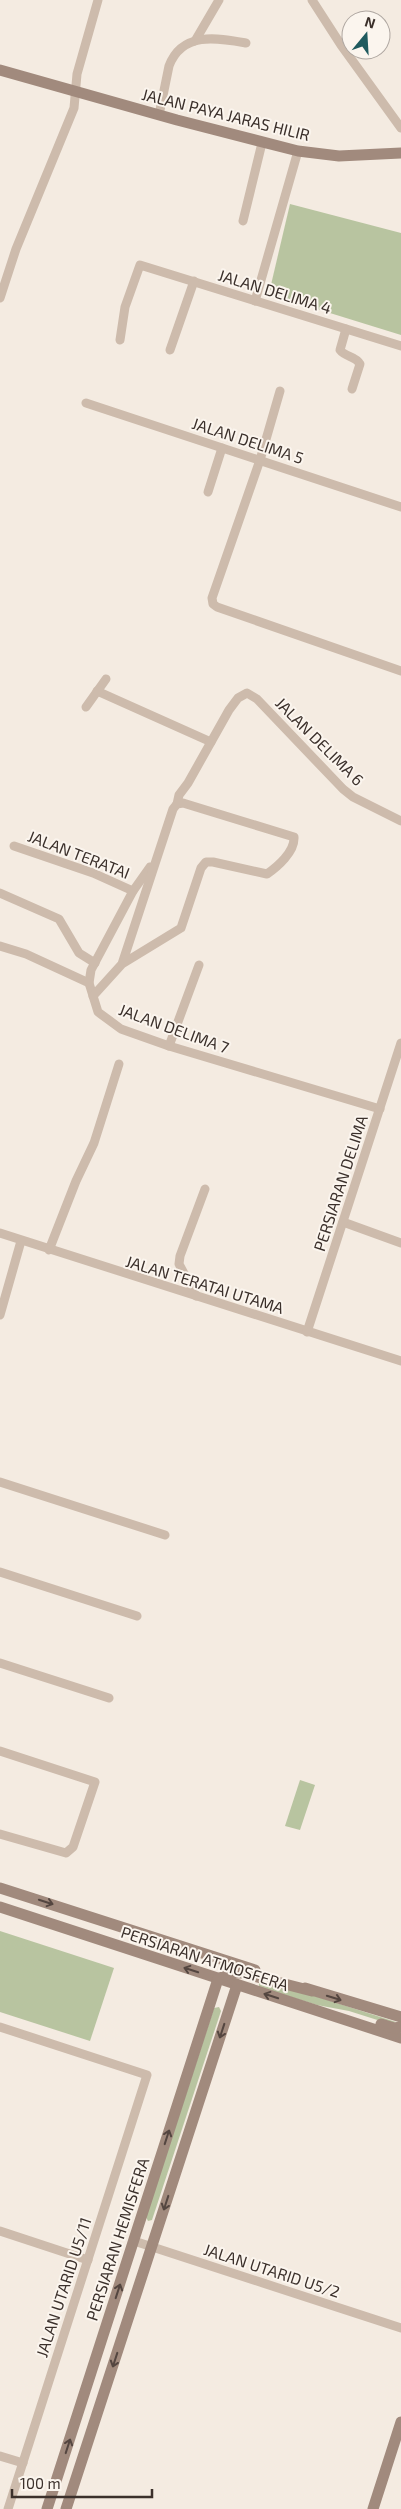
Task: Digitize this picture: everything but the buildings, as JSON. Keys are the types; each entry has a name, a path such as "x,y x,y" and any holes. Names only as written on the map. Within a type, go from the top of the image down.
{"street":[{"path":"0,298 16,249 74,108 76,74 98,0"},
{"path":"195,41 219,0"},
{"path":"312,0 341,45 401,128"},
{"path":"160,115 171,59 180,50 195,41 212,37 246,44"},
{"name":"JALAN PAYA JARAS HILIR","path":"0,70 262,143 298,151 339,156 401,153"},
{"path":"243,221 262,143"},
{"path":"255,300 298,151"},
{"name":"JALAN DELIMA 4","path":"120,340 125,307 140,265 401,346"},
{"path":"170,350 194,282"},
{"path":"346,329 340,350 343,354 358,360 360,364 352,390"},
{"path":"280,391 260,460 212,598 213,604 401,671"},
{"name":"JALAN DELIMA 5","path":"86,403 401,507"},
{"path":"208,492 222,448"},
{"path":"86,707 106,679"},
{"path":"98,691 211,742 188,783 178,795 177,804"},
{"name":"JALAN DELIMA 6","path":"211,742 238,698 248,693 343,789 353,797 401,821"},
{"path":"93,996 122,964 181,928 201,868 206,862 267,874 280,864 294,841 294,837 183,803 177,804 173,808 122,964"},
{"name":"JALAN TERATAI","path":"14,846 93,872 133,891"},
{"path":"0,946 26,954 89,983 95,963 133,891 156,858"},
{"path":"0,892 59,919 79,953 95,963"},
{"path":"169,1046 199,965"},
{"name":"JALAN DELIMA 7","path":"89,983 98,1012 121,1029 169,1046 380,1110"},
{"name":"PERSIARAN DELIMA","path":"308,1332 401,1043"},
{"path":"50,1250 76,1181 94,1143 119,1064"},
{"path":"196,1296 179,1264 180,1256 205,1189"},
{"path":"343,1222 401,1243"},
{"name":"JALAN TERATAI UTAMA","path":"0,1233 401,1361"},
{"path":"0,1315 22,1241"},
{"path":"0,1482 164,1535"},
{"path":"0,1572 137,1616"},
{"path":"0,1662 109,1698"},
{"path":"0,1751 95,1782 73,1847 66,1853 0,1834"},
{"name":"PERSIARAN ATMOSFERA","path":"0,1888 265,1973 312,1991 401,2017"},
{"name":"PERSIARAN ATMOSFERA","path":"0,1907 401,2038"},
{"path":"66,2509 237,1985 230,1973 221,1966 141,1933"},
{"path":"218,1979 230,1973 262,1977 312,1991"},
{"name":"PERSIARAN HEMISFERA","path":"47,2509 218,1979"},
{"path":"327,2015 354,2018 394,2028 401,2027"},
{"name":"JALAN UTARID U5/11","path":"0,2027 147,2075 8,2509"},
{"path":"0,2232 88,2260"},
{"name":"JALAN UTARID U5/2","path":"134,2241 401,2328"},
{"path":"373,2509 401,2422"},
{"path":"0,2456 23,2463"}],"green space":[{"path":"290,204 401,233 401,335 275,296 270,289"},
{"path":"300,1780 315,1785 300,1830 285,1826"},
{"path":"0,1931 114,1968 90,2041 0,2012"},
{"path":"262,1979 396,2022 390,2024 349,2011 317,2005 259,1987"},
{"path":"219,2007 221,2011 152,2220 148,2221 146,2217 214,2008"}]}
